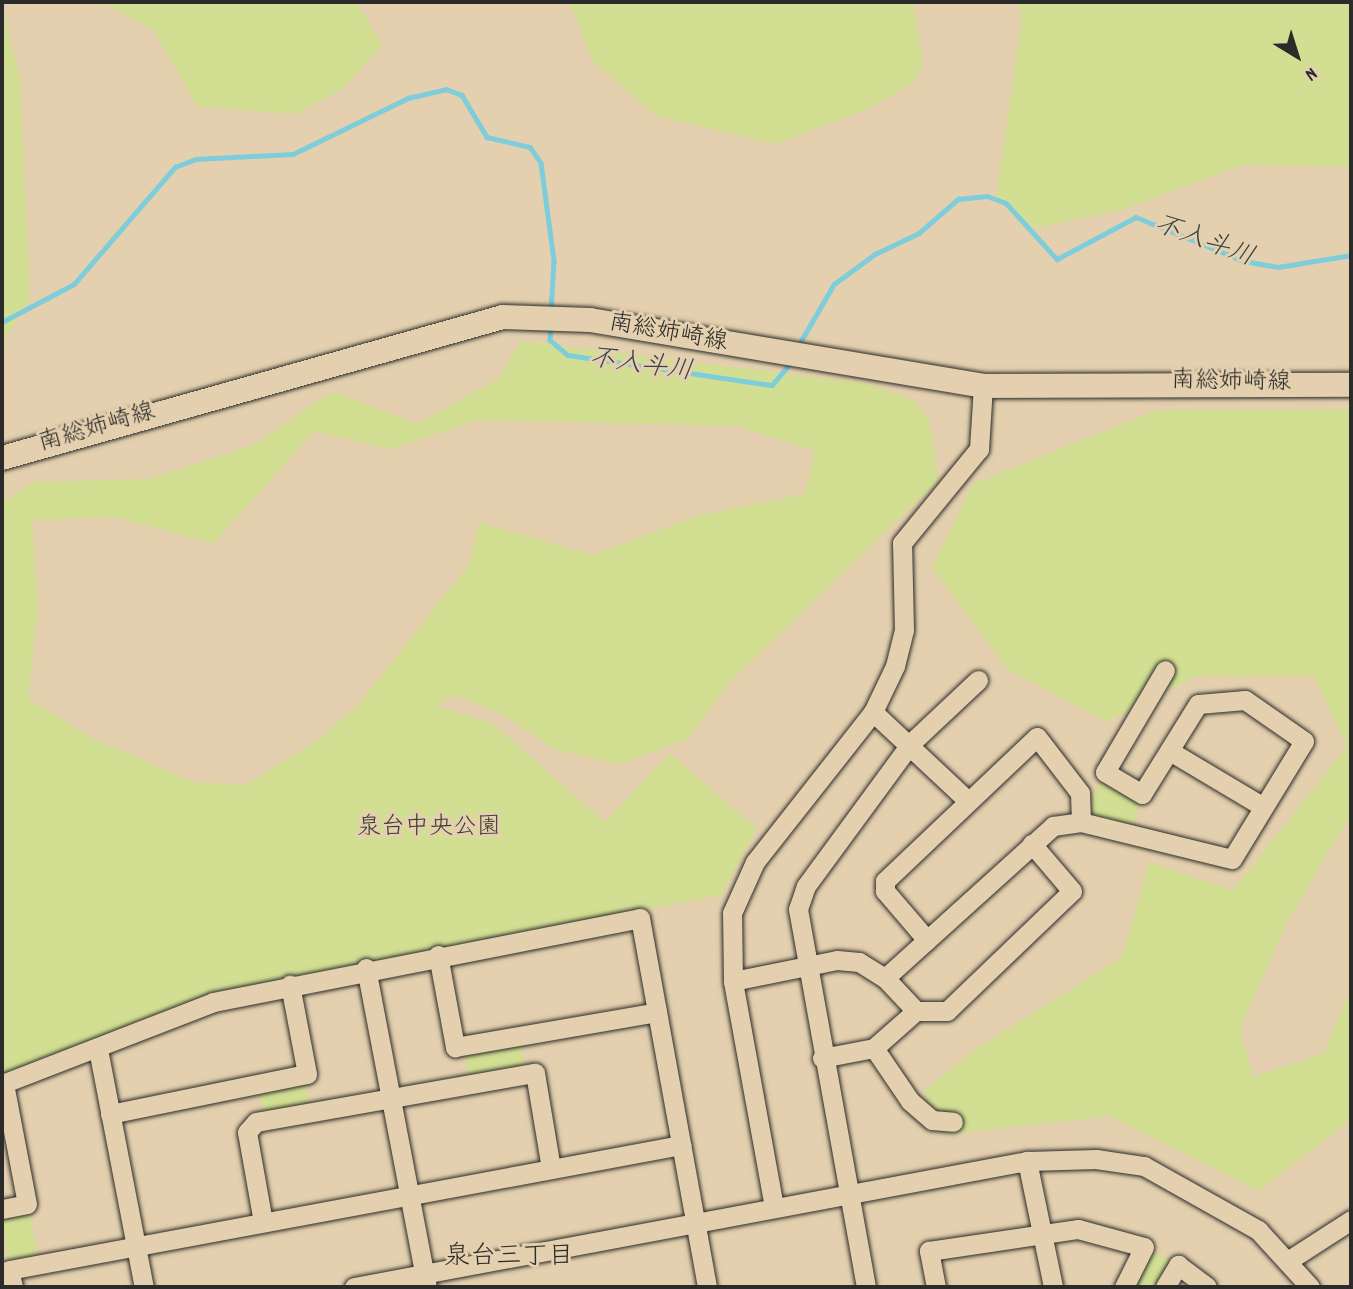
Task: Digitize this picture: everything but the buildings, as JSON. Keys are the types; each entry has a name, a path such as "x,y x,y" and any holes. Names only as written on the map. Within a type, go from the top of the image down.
{"main road":[{"name":"南総姉崎線","path":"2,458 503,317 590,320 983,386 1351,385"}],"street":[{"path":"774,1208 729,946 740,888 873,712 904,630 902,543 979,449 983,386"},
{"path":"885,978 1054,826 1081,822 1232,859 1304,741 1245,700 1198,704 1173,753 1142,794 1105,772 1164,670"},
{"path":"866,1287 822,1058 808,965 797,925 806,886 911,743 978,680"},
{"path":"873,712 911,743 968,801"},
{"path":"927,940 885,891 885,881 1037,737 1080,793 1081,822"},
{"path":"1173,753 1262,806"},
{"path":"822,1058 874,1048 916,1011 947,1012 1072,891 1032,844"},
{"path":"2,1209 27,1204 3,1083 98,1049 213,1002 366,968 640,918 707,1287"},
{"path":"438,955 454,1047 657,1012"},
{"path":"733,981 808,965 859,962 885,978 916,1011"},
{"path":"366,968 426,1280"},
{"path":"110,1114 307,1074 290,985"},
{"path":"874,1048 910,1101 932,1120 953,1122"},
{"path":"98,1049 144,1287"},
{"path":"263,1222 247,1132 256,1122 390,1097 534,1073 551,1169"},
{"path":"13,1287 9,1270 681,1145"},
{"path":"354,1287 426,1280 774,1208 1027,1161 1096,1159 1144,1166 1258,1230 1289,1260 1310,1287"},
{"path":"1027,1161 1053,1287"},
{"path":"1289,1260 1351,1220"},
{"path":"936,1287 929,1251 1041,1230 1088,1230 1144,1247 1124,1287"},
{"path":"1164,1287 1178,1265 1207,1287"}],"green space":[{"path":"102,2 356,2 382,45 344,88 295,114 197,106 154,31"},
{"path":"569,2 913,2 923,65 912,83 868,109 776,144 656,116 594,62"},
{"path":"1018,2 1351,2 1351,167 1243,165 1124,209 1036,228 996,200 1022,17"},
{"path":"2,4 20,80 30,299 2,343"},
{"name":"泉台中央公園","path":"521,341 870,384 915,401 929,420 939,480 730,682 686,740 619,764 557,750 498,712 454,695 437,706 492,723 605,822 670,753 757,829 721,895 231,989 2,1078 2,503 33,482 150,479 253,445 333,391 417,424 498,379","holes":["478,420 737,426 815,451 805,494 697,516 592,555 479,522 470,563 360,703 322,737 246,785 193,782 92,738 28,698 38,610 32,520 114,517 214,543 314,431 389,449"]},
{"path":"1351,409 1351,814 1288,920 1240,1029 1253,1077 1325,1053 1351,986 1351,1119 1259,1191 1109,1116 943,1135 923,1092 976,1049 1122,957 1149,862 1233,890 1347,747 1314,676 1196,676 1107,722 1007,669 932,567 973,484 1157,410"},
{"path":"1105,772 1142,794 1131,834 1081,822"},
{"path":"520,1043 525,1067 469,1079 464,1055"},
{"path":"305,1083 309,1107 263,1114 260,1090"},
{"path":"27,1204 40,1264 9,1270 2,1209"},
{"path":"1144,1247 1178,1265 1164,1287 1124,1287"}],"waterway":[{"name":"不入斗川","path":"2,322 74,284 175,167 196,159 293,154 408,98 446,89 462,95 487,137 530,147 541,163 554,261 551,312"},
{"name":"不入斗川","path":"798,346 834,284 875,254 919,233 958,199 987,196 1006,203 1057,259 1136,217 1244,261 1278,267 1351,255"},
{"name":"不入斗川","path":"551,328 550,340 568,355 772,385 792,361"}],"district":[{"name":"泉台三丁目","path":"509,1258"}]}
